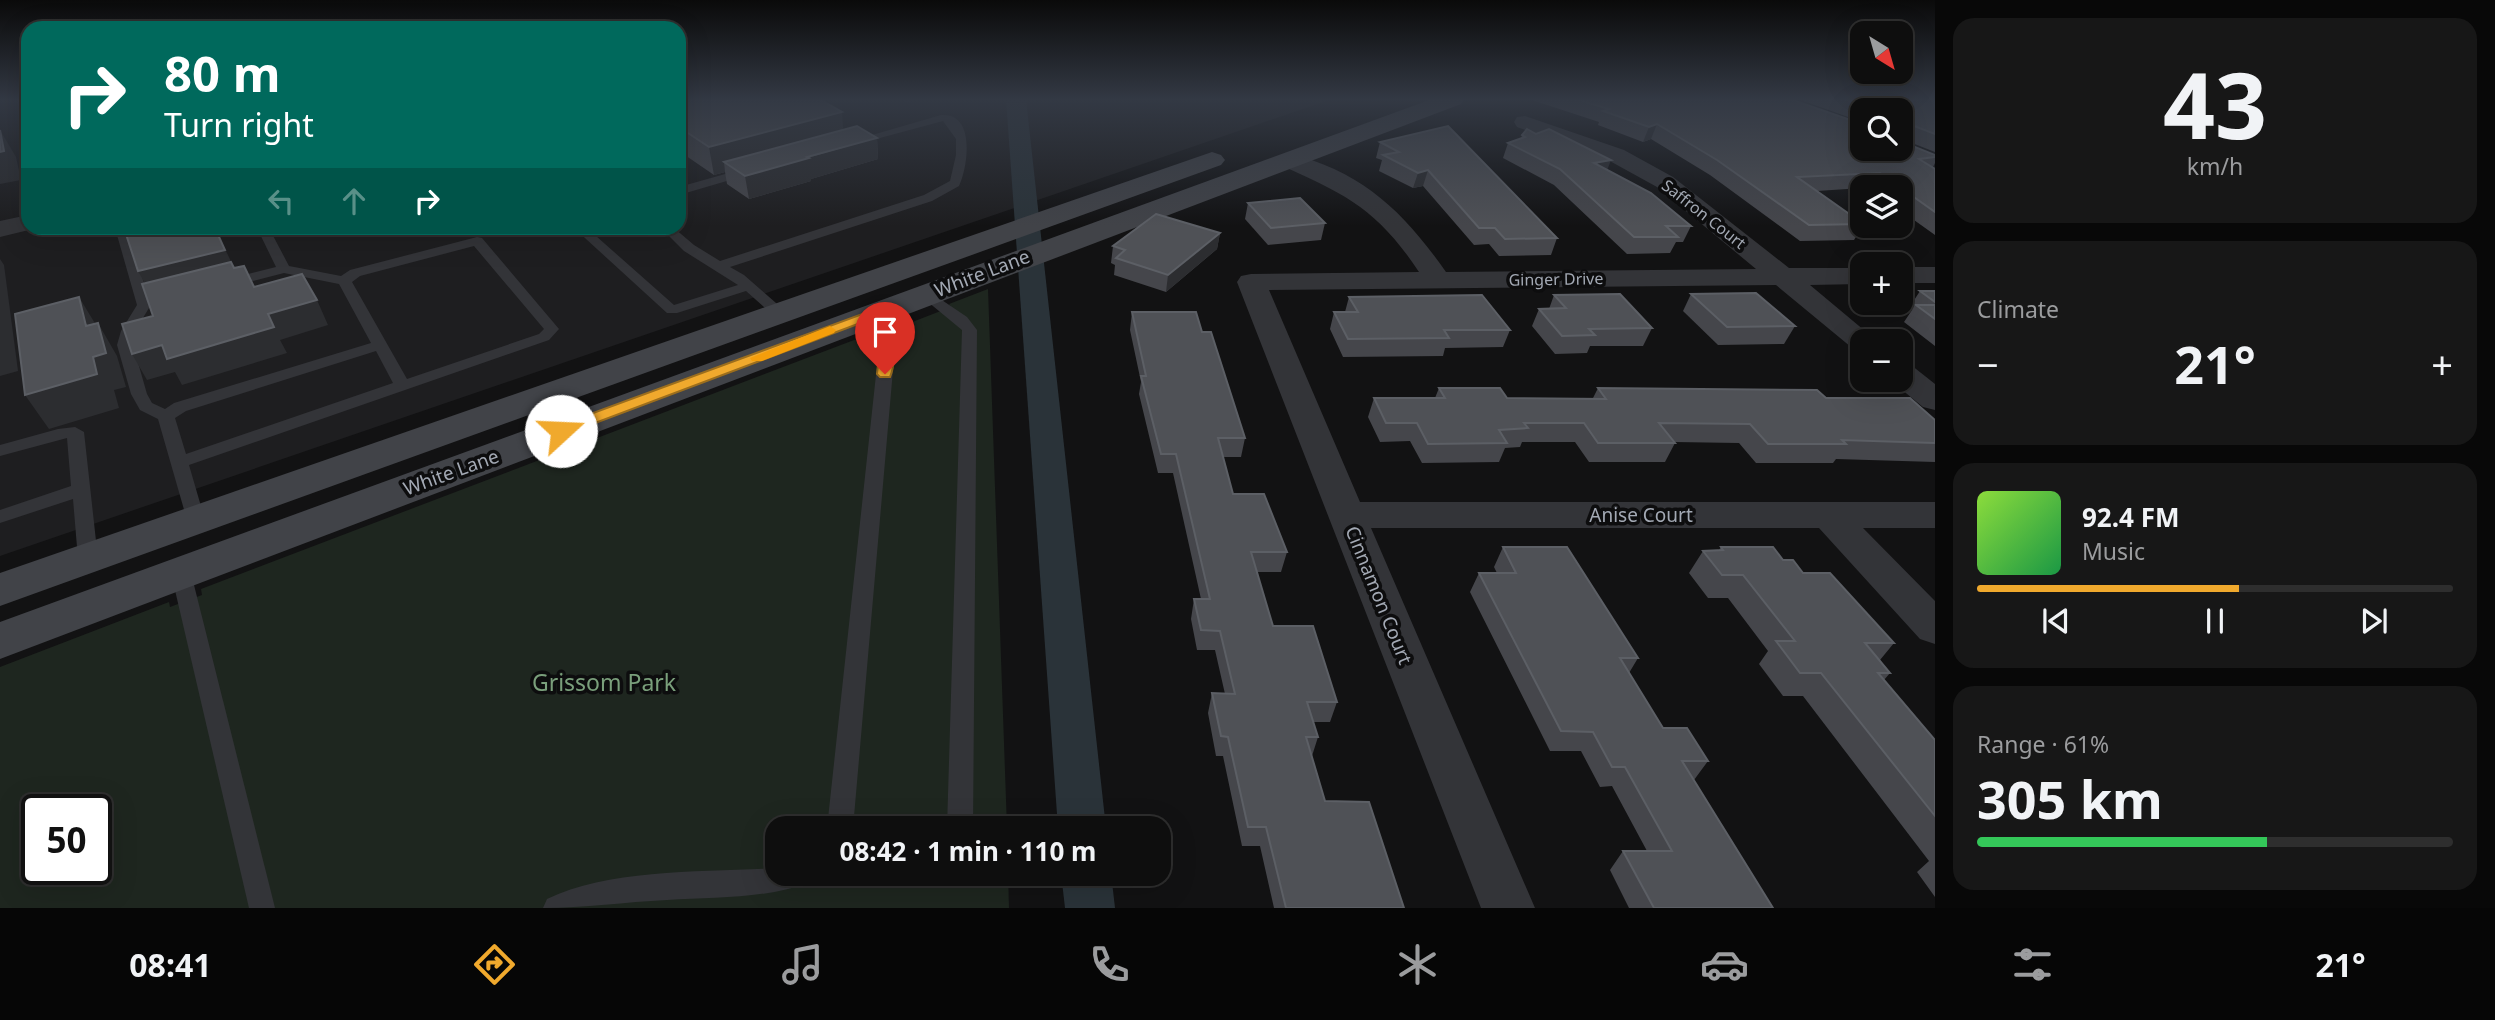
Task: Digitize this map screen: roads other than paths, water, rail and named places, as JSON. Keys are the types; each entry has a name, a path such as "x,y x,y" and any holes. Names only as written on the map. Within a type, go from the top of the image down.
{"main road":[{"path":"1288,160 1282,150 1295,141"},
{"name":"White Lane","path":"0,641 865,317 935,269 988,271 1338,141"},
{"name":"White Lane","path":"0,590 779,313 935,269 1070,210 1228,155"},
{"path":"408,488 653,376 674,351"}],"street":[{"name":"Saffron Court","path":"1582,141 1642,168 1665,182 1850,331"},
{"path":"1288,160 1335,181 1380,208 1394,221 1438,280"},
{"path":"0,229 21,224"},
{"path":"1913,275 1935,275"},
{"name":"Ginger Drive","path":"1251,282 1850,276"},
{"name":"Cinnamon Court","path":"1251,282 1508,908"},
{"path":"1913,382 1935,400"},
{"name":"Anise Court","path":"1346,515 1935,515"},
{"path":"1829,515 1935,628"}],"lane":[{"path":"845,145 858,141"},
{"path":"719,266 928,198 955,183 964,148 962,141"},
{"path":"686,189 767,166"},
{"path":"123,235 144,305"},
{"path":"267,235 284,269"},
{"path":"588,235 672,310 748,286"},
{"path":"675,235 689,248 748,286 779,313"},
{"path":"180,462 544,337 552,329 477,241 355,273 344,281 284,269 220,286"},
{"path":"935,269 970,330 971,346 960,816"},
{"path":"344,281 402,385"},
{"path":"182,295 144,305 128,331 125,345 139,394 146,406 166,416 196,520"},
{"path":"841,816 887,347 879,332 865,317"},
{"path":"166,416 180,407 380,345"},
{"path":"0,451 58,434 75,432 88,559"},
{"path":"0,517 80,490"},
{"path":"181,573 262,908"},
{"path":"556,908 576,898 624,890 765,881"}],"waterway":[{"path":"1020,141 1081,816"},
{"path":"1087,886 1090,908"}],"park label":[{"name":"Grissom Park","path":"604,682"}]}
